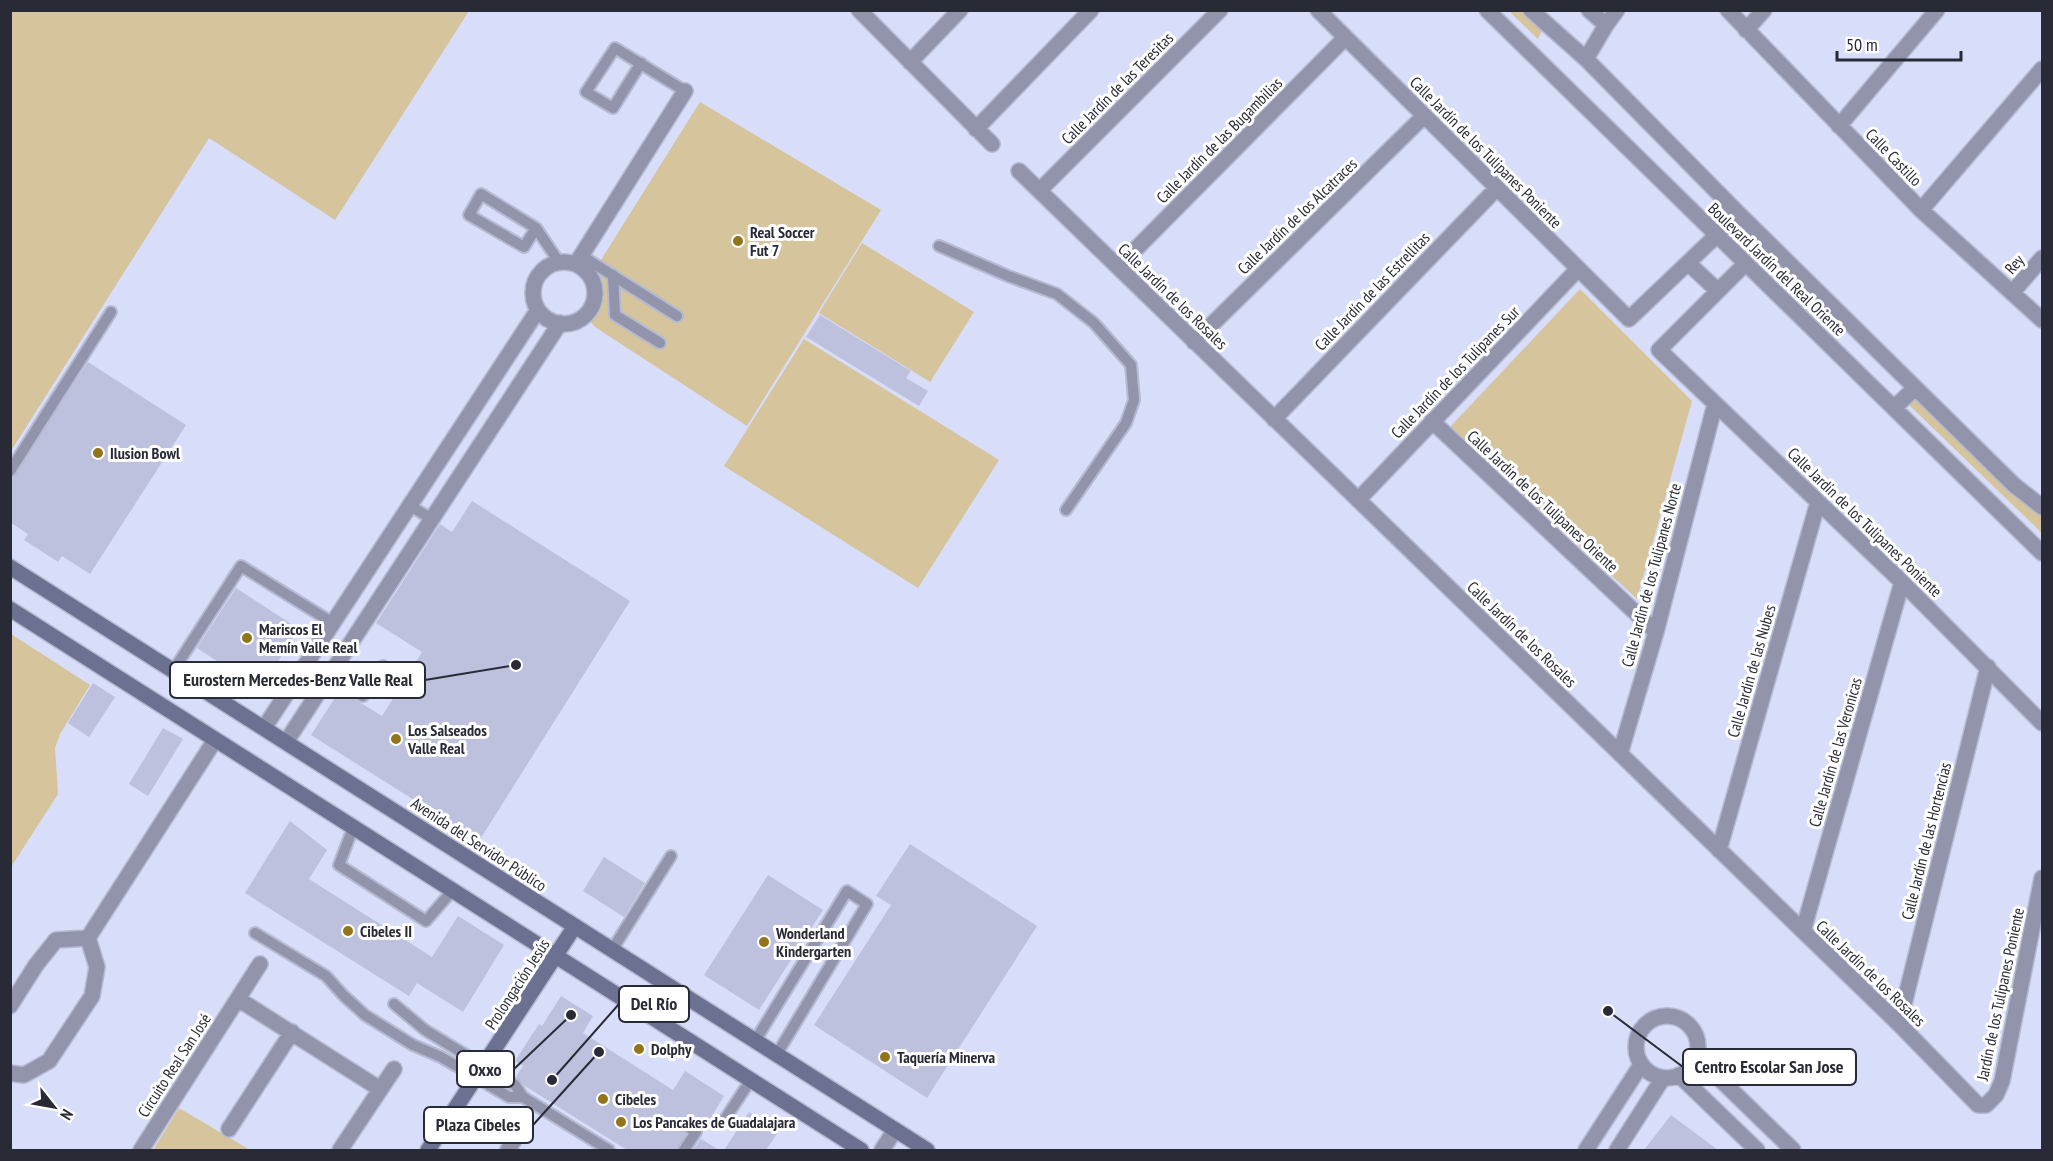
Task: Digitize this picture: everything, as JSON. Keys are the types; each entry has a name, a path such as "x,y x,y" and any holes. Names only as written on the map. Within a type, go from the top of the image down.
{"street":[{"path":"859,10 992,144"},
{"path":"910,62 960,10"},
{"path":"976,129 1091,10"},
{"name":"Calle Jardín de las Teresitas","path":"1040,190 1220,10"},
{"name":"Calle Jardín de los Tulipanes Poniente","path":"1318,10 1629,319 1688,263"},
{"name":"Boulevard Jardín del Real Oriente","path":"1487,10 2043,553"},
{"path":"1589,10 1606,25"},
{"path":"1586,59 1617,10"},
{"name":"Calle Castillo","path":"1728,10 1921,210 2043,320"},
{"path":"1746,30 1764,10"},
{"path":"1839,126 1937,10"},
{"name":"Boulevard Jardín del Real Oriente","path":"1532,11 1586,59 1739,214 2014,485 2043,507"},
{"name":"Calle Jardín de las Bugambilias","path":"1118,267 1345,38"},
{"path":"1921,210 2043,69"},
{"path":"579,260 685,91"},
{"name":"Calle Jardín de los Alcatraces","path":"1194,342 1424,116"},
{"name":"Calle Jardín de los Rosales","path":"1019,171 1899,1024 1978,1105"},
{"name":"Calle Jardín de las Estrellitas","path":"1274,419 1497,188"},
{"path":"1739,214 1688,263 1718,291 1745,264"},
{"name":"Rey","path":"2012,293 2043,258"},
{"path":"579,260 590,275 595,292 591,309 578,321 560,324 544,317 538,310 533,293 534,285 543,269 559,262 579,260"},
{"name":"Calle Jardín de los Tulipanes Sur","path":"1358,500 1578,269"},
{"name":"Calle Jardín de los Tulipanes Poniente","path":"1718,291 1659,350 1902,582 2043,723"},
{"path":"264,728 538,310"},
{"path":"286,742 560,324"},
{"path":"1894,408 1915,388"},
{"name":"Calle Jardín de los Tulipanes Norte","path":"1620,754 1656,632 1715,404"},
{"name":"Calle Jardín de los Tulipanes Oriente","path":"1432,421 1656,632"},
{"name":"Calle Jardín de las Nubes","path":"1719,850 1818,502"},
{"name":"Avenida del Servidor Público","path":"10,567 927,1150"},
{"name":"Calle Jardín de las Veronicas","path":"1803,931 1902,582"},
{"path":"10,609 861,1150"},
{"name":"Calle Jardín de las Hortencias","path":"1899,1024 1988,667"},
{"path":"88,938 215,740"},
{"name":"Jardín de los Tulipanes Poniente","path":"1978,1105 1986,1105 1996,1095 2002,1081 2043,878"},
{"name":"Prolongación Jesús","path":"428,1150 575,926"},
{"path":"10,1006 36,965 56,940 88,938"},
{"path":"10,1073 24,1075 49,1061 92,996 98,966 88,938"},
{"name":"Circuito Real San José","path":"141,1150 260,964"},
{"path":"238,999 380,1089"},
{"path":"1669,1015 1683,1020 1693,1029 1698,1042 1696,1056 1693,1064 1680,1075 1664,1078 1651,1074 1641,1065 1636,1052 1637,1038 1644,1026 1655,1018 1669,1015"},
{"path":"229,1129 292,1032"},
{"path":"1696,1056 1793,1150"},
{"path":"1586,1150 1641,1065"},
{"path":"340,1150 394,1069"},
{"path":"1680,1075 1757,1150"},
{"path":"1617,1150 1664,1078"},
{"path":"508,1150 521,1129"},
{"path":"882,1150 895,1130"}],"lane":[{"path":"641,63 613,108 586,92 615,48 641,63 685,91"},
{"path":"536,228 524,247 469,215 481,194 536,228 559,262"},
{"path":"939,246 1057,294 1094,323 1131,365 1134,400 1126,423 1066,510"},
{"path":"579,260 613,275 677,315"},
{"path":"613,275 615,315 660,343"},
{"path":"10,471 111,312"},
{"path":"410,506 432,519"},
{"path":"173,671 241,566 333,623"},
{"path":"330,674 363,696 383,666"},
{"path":"354,828 339,865 426,921 452,891"},
{"path":"612,950 671,856"},
{"path":"755,1041 847,891 867,904 777,1054"},
{"path":"255,933 326,976 365,1015 413,1045 480,1072"},
{"path":"394,1004 509,1096 524,1097 609,1150"},
{"path":"413,1045 425,1030"},
{"path":"723,1122 750,1081"},
{"path":"684,1150 696,1132 687,1126"}],"shaded area":[{"path":"11,10 469,11 335,220 209,138 11,451"},
{"path":"1509,11 1528,11 1544,26 1538,39"},
{"name":"Real Soccer Fut 7","path":"700,102 881,210 747,426 595,327 590,321 598,308 601,297 600,285 594,271"},
{"path":"862,243 974,312 930,382 819,313"},
{"path":"1580,289 1692,401 1637,599 1450,427"},
{"path":"804,339 999,460 918,588 724,466"},
{"path":"1918,394 2042,509 2042,533 1908,404"},
{"path":"11,634 90,685 60,734 55,748 58,794 11,867"},
{"path":"179,1108 250,1150 153,1150"}],"building":[{"path":"820,315 911,371 906,378 928,391 919,406 806,337"},
{"name":"Ilusion Bowl","path":"88,362 186,425 90,574 62,556 58,562 24,540 28,534 10,522 10,481"},
{"path":"472,501 630,601 479,841 311,735 340,690 382,716 422,652 376,623 440,524 452,532"},
{"name":"Mariscos El Memín Valle Real","path":"236,588 299,629 260,689 197,648"},
{"path":"93,683 115,697 89,737 68,723"},
{"path":"163,728 183,739 148,796 129,784"},
{"name":"Cibeles II","path":"290,821 327,850 309,879 432,957 458,916 504,945 463,1012 417,983 409,996 245,893"},
{"path":"910,844 1037,926 927,1098 814,1025 891,905 876,896"},
{"path":"604,857 645,883 624,917 583,891"},
{"name":"Wonderland Kindergarten","path":"768,875 823,910 759,1010 704,975"},
{"name":"Cibeles","path":"561,996 593,1016 583,1033 673,1090 685,1071 724,1096 703,1130 691,1120 684,1119 680,1126 686,1134 677,1150 627,1150 525,1086 516,1077 523,1066 515,1061 539,1024 542,1026"},
{"path":"749,1112 779,1131 766,1150 724,1150"},
{"path":"1671,1115 1718,1150 1644,1150"},
{"path":"701,1139 719,1150 693,1150"}],"place":[{"name":"Real Soccer Fut 7","path":"738,241"},
{"name":"Ilusion Bowl","path":"98,453"},
{"name":"Mariscos El Memín Valle Real","path":"247,638"},
{"name":"Eurostern Mercedes-Benz Valle Real","path":"516,665"},
{"name":"Los Salseados Valle Real","path":"396,739"},
{"name":"Cibeles II","path":"348,931"},
{"name":"Wonderland Kindergarten","path":"764,942"},
{"name":"Centro Escolar San Jose","path":"1608,1011"},
{"name":"Oxxo","path":"571,1015"},
{"name":"Dolphy","path":"639,1049"},
{"name":"Plaza Cibeles","path":"599,1052"},
{"name":"Taquería Minerva","path":"885,1057"},
{"name":"Del Río","path":"552,1080"},
{"name":"Cibeles","path":"603,1099"},
{"name":"Los Pancakes de Guadalajara","path":"621,1122"}]}
